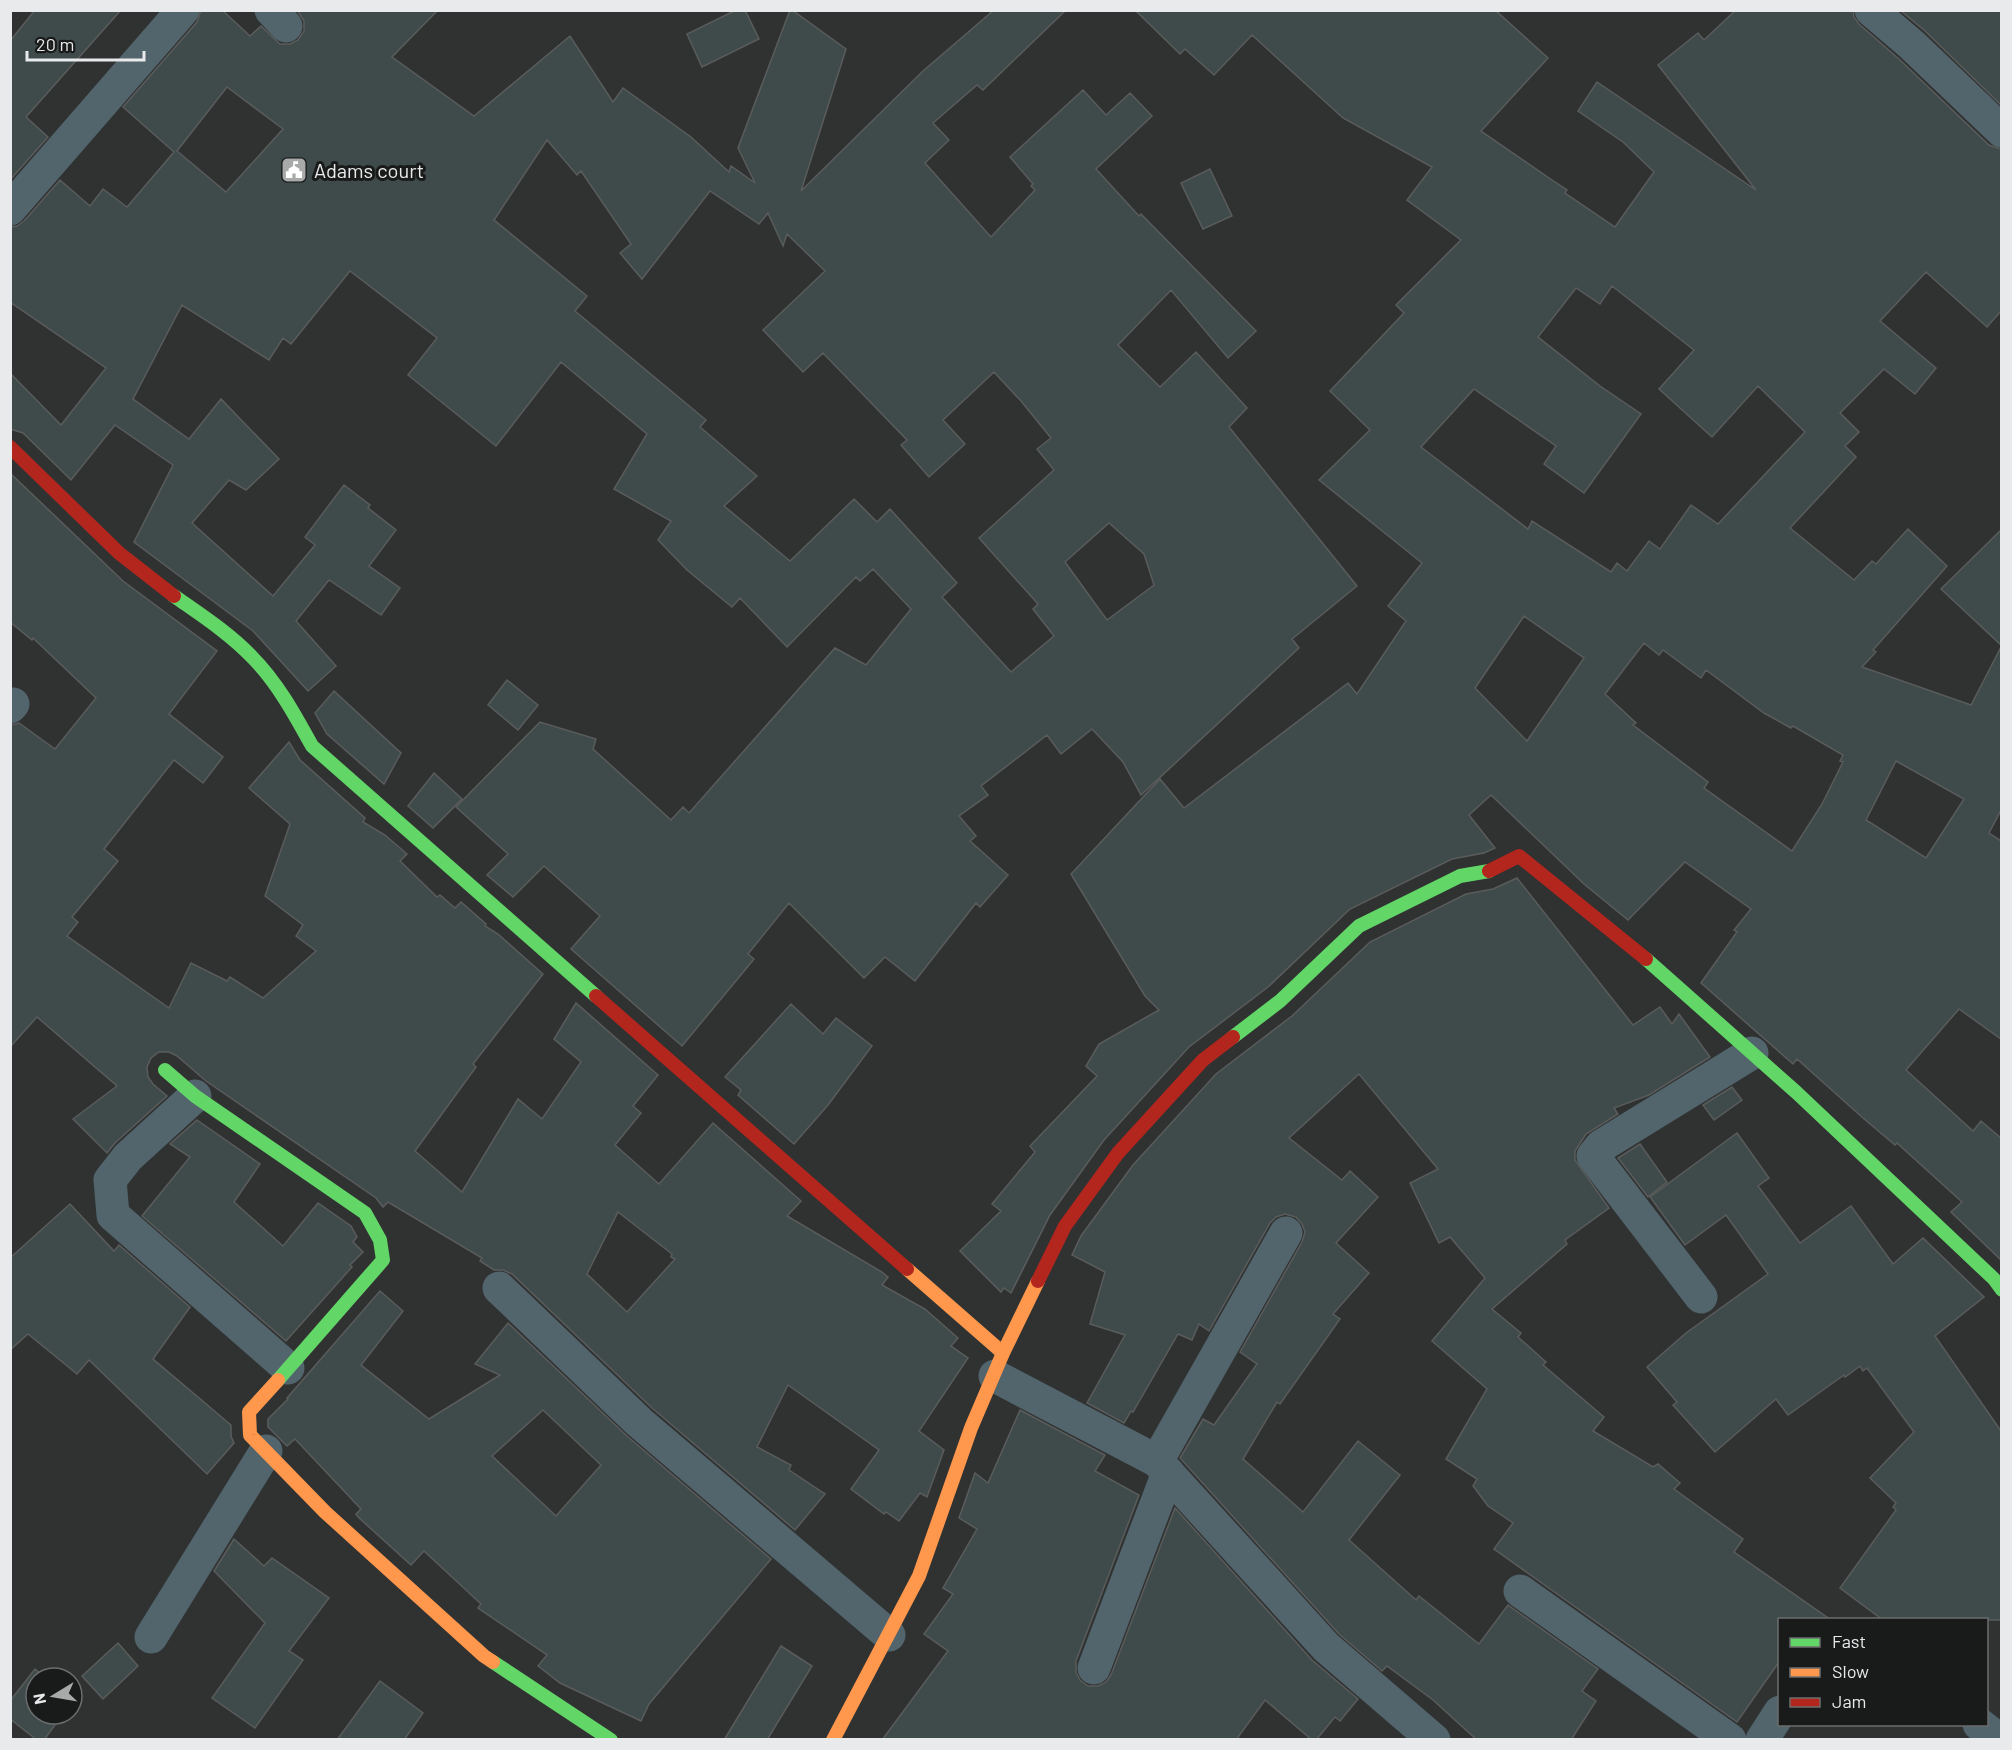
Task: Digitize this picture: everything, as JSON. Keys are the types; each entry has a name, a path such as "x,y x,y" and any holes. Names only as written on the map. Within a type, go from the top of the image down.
{"street":[{"path":"10,209 183,10"},
{"path":"1871,10 1912,45 2001,131"},
{"path":"10,447 105,540 137,568 241,646 257,663 293,711 312,746 999,1365 1163,1467 1326,1647 1434,1740"},
{"path":"833,1740 919,1576 972,1428 999,1365 1065,1226 1118,1153 1203,1060 1280,1001 1359,926 1461,876 1490,871 1519,856 1644,957 1796,1092 1985,1271 2001,1290"},
{"path":"1701,1297 1593,1156 1601,1146 1752,1053"},
{"path":"165,1070 195,1096 365,1213 380,1240 383,1260 249,1412 250,1435 325,1512 484,1656 611,1740"},
{"path":"195,1096 128,1156 110,1180 113,1215 288,1368"},
{"path":"1094,1668 1163,1467 1286,1233"},
{"path":"499,1288 639,1422 889,1635"},
{"path":"151,1637 266,1451"},
{"path":"1520,1591 1730,1740"},
{"path":"1762,1740 1778,1714"},
{"path":"1980,1726 1997,1739 2001,1733"}],"building":[{"path":"35,10 121,10 26,117 48,137 10,180 10,41"},
{"path":"201,10 222,10 250,36 261,26 280,44 290,44 298,40 304,31 304,21 297,10 438,10 392,57 474,116 570,36 613,102 623,88 691,137 729,172 731,166 755,183 738,148 790,10 792,10 846,49 801,191 923,71 994,10 1066,10 983,90 977,85 933,123 949,140 925,163 991,237 1035,190 1031,186 1033,184 1010,157 1083,90 1106,115 1130,93 1152,116 1096,169 1139,216 1141,214 1256,331 1228,358 1171,290 1118,345 1160,387 1196,352 1247,408 1229,427 1357,586 1292,639 1299,648 1141,795 1123,762 1092,729 1061,754 1047,735 981,786 988,795 959,816 976,836 970,841 1008,875 980,907 976,903 915,981 885,957 864,978 789,903 748,954 754,959 682,1046 571,949 600,916 544,866 513,897 487,875 508,854 456,807 540,722 596,739 593,749 671,820 683,807 689,813 835,648 866,665 911,609 873,569 860,581 856,577 787,647 740,598 732,607 687,570 658,540 671,521 614,489 647,434 561,362 496,446 408,375 437,338 350,271 291,344 283,338 269,360 182,305 133,399 189,439 221,399 279,459 246,490 229,480 192,523 273,596 315,545 305,537 344,485 370,505 368,508 396,530 369,566 400,588 381,615 329,580 296,621 336,666 308,691 253,631 134,542 173,465 115,425 71,480 23,433 10,429 10,373 61,425 106,368 10,302 10,227 17,226 24,221 60,180 90,206 103,189 127,207 174,152 123,107 197,22","holes":["227,87 283,129 226,192 177,151","547,140 577,175 581,171 631,244 620,253 642,279 710,191 759,224 768,213 783,246 787,234 825,271 763,330 803,372 823,353 907,440 901,445 929,477 965,444 943,420 994,372 1051,438 1037,449 1054,470 979,538 1038,604 1033,609 1054,636 1011,672 942,597 957,583 890,509 877,522 854,499 790,561 724,506 757,476 700,427 706,420 575,311 587,296 494,220","1109,523 1144,554 1154,585 1107,620 1065,562"]},
{"path":"736,10 745,10 759,39 702,67 687,34"},
{"path":"1135,10 1495,10 1548,58 1481,131 1567,190 1565,193 1615,227 1654,172 1623,142 1578,111 1597,82 1756,190 1658,65 1698,33 1704,40 1736,10 1853,10 1854,17 1859,24 1989,145 2001,149 2001,311 1987,327 1926,272 1880,321 1936,368 1915,394 1884,369 1840,413 1859,432 1845,446 1856,457 1790,528 1854,580 1872,561 1876,564 1908,529 1947,566 1873,650 1876,652 1862,667 1971,705 2001,647 2001,810 1989,833 2001,841 2001,1039 1959,1009 1906,1070 1973,1131 1981,1121 2001,1138 2001,1260 1951,1212 1962,1202 1897,1143 1895,1145 1797,1059 1793,1064 1701,983 1737,932 1734,930 1751,909 1685,862 1628,920 1584,884 1491,795 1469,815 1495,848 1484,853 1452,859 1350,909 1268,987 1189,1047 1104,1140 1050,1215 1011,1293 1004,1288 1001,1292 960,1251 1001,1211 992,1204 1035,1152 1030,1146 1097,1076 1086,1066 1099,1044 1159,1010 1145,996 1071,874 1160,779 1184,808 1348,683 1357,694 1406,621 1388,606 1422,563 1319,480 1370,430 1330,391 1404,313 1396,305 1461,240 1407,200 1432,167 1343,118 1252,35 1214,75 1185,49 1180,54","holes":["1612,286 1694,350 1659,389 1712,437 1758,386 1805,432 1718,524 1691,505 1660,549 1649,541 1627,571 1617,563 1611,572 1532,521 1528,529 1421,447 1474,389 1556,446 1544,464 1584,493 1641,414 1600,386 1538,337 1576,288 1600,304","1524,616 1584,658 1527,741 1475,688","1644,643 1659,655 1663,650 1701,678 1706,670 1764,713 1791,728 1793,726 1843,755 1840,761 1843,762 1822,804 1792,851 1704,788 1708,782 1633,725 1636,723 1605,694","1896,761 1964,799 1926,858 1866,820"]},
{"path":"1900,10 2001,10 2001,105 1925,31"},
{"path":"1210,169 1232,216 1203,229 1181,183"},
{"path":"10,473 123,581 217,651 169,714 223,757 203,783 174,760 104,849 118,861 72,917 78,922 67,936 169,1008 191,963 227,981 230,977 263,998 316,951 296,936 303,925 265,896 290,824 249,788 289,742 300,760 365,818 363,822 385,835 407,854 400,861 437,897 440,895 455,908 461,902 486,924 485,926 498,934 543,974 473,1064 476,1067 415,1151 462,1192 518,1099 542,1119 581,1062 554,1039 576,1003 658,1075 633,1106 641,1113 615,1145 659,1184 713,1123 801,1201 787,1216 882,1272 888,1277 882,1285 925,1309 958,1338 951,1346 968,1358 919,1431 944,1450 927,1497 920,1493 899,1521 886,1512 884,1514 851,1489 879,1450 788,1385 757,1447 791,1465 789,1470 825,1494 795,1530 652,1408 512,1274 503,1270 494,1270 480,1261 482,1258 388,1202 383,1207 376,1198 206,1081 169,1052 159,1052 151,1058 147,1067 148,1077 167,1096 107,1153 73,1119 117,1086 37,1017 10,1047 10,725 19,723 55,749 96,698 33,638 32,640 10,622","holes":["618,1212 672,1254 671,1257 675,1259 627,1312 587,1274"]},
{"path":"2001,530 2001,645 1941,589"},
{"path":"507,680 538,705 518,730 488,705"},
{"path":"334,691 401,753 384,784 327,734 315,713"},
{"path":"434,773 462,799 433,828 408,806"},
{"path":"1517,878 1633,1025 1660,1007 1672,1024 1679,1014 1710,1057 1649,1095 1614,1108 1618,1114 1586,1134 1575,1151 1575,1160 1609,1208 1565,1240 1567,1244 1492,1309 1521,1333 1518,1337 1546,1362 1543,1365 1604,1417 1593,1431 1653,1467 1658,1464 1680,1483 1674,1489 1743,1539 1734,1552 1828,1618 1778,1618 1778,1663 1737,1722 1494,1549 1513,1523 1488,1506 1473,1486 1477,1479 1446,1459 1487,1389 1432,1341 1485,1278 1450,1237 1439,1243 1410,1183 1438,1169 1359,1074 1289,1138 1342,1180 1350,1171 1378,1197 1336,1243 1369,1273 1333,1314 1340,1319 1280,1404 1277,1402 1243,1459 1303,1512 1358,1441 1400,1475 1349,1540 1416,1600 1419,1596 1479,1644 1508,1605 1598,1669 1582,1691 1596,1701 1571,1740 1477,1740 1433,1700 1387,1666 1382,1671 1339,1634 1180,1458 1203,1419 1214,1425 1257,1364 1240,1352 1302,1242 1305,1232 1296,1217 1285,1214 1276,1217 1270,1223 1209,1331 1199,1324 1192,1340 1178,1334 1133,1412 1131,1411 1124,1423 1087,1403 1125,1335 1090,1324 1105,1272 1072,1255 1081,1236 1133,1165 1216,1074 1292,1016 1370,942 1466,894 1493,889"},
{"path":"791,1004 823,1034 836,1018 872,1046 828,1105 794,1144 738,1095 741,1090 725,1077"},
{"path":"1732,1087 1742,1100 1714,1120 1703,1105"},
{"path":"197,1120 260,1164 234,1202 283,1246 318,1203 351,1226 357,1237 353,1242 363,1252 286,1341 142,1216 190,1157 170,1144"},
{"path":"1737,1133 1769,1178 1758,1186 1800,1243 1851,1206 1893,1264 1923,1238 1984,1297 1935,1336 2001,1431 2001,1620 1880,1618 1840,1588 1896,1510 1893,1507 1896,1503 1870,1478 1914,1432 1867,1368 1863,1371 1860,1366 1845,1377 1844,1375 1788,1415 1776,1399 1715,1452 1673,1405 1677,1402 1647,1367 1686,1333 1768,1274 1726,1215 1685,1245 1650,1197"},
{"path":"1640,1144 1667,1182 1648,1197 1618,1158"},
{"path":"70,1204 114,1251 119,1245 190,1307 153,1359 231,1425 231,1436 234,1443 207,1474 89,1360 77,1374 28,1334 10,1350 10,1258"},
{"path":"380,1291 403,1311 361,1365 429,1419 500,1375 475,1364 508,1323 627,1436 771,1559 649,1704 641,1721 560,1683 538,1666 547,1655 478,1608 481,1604 424,1551 411,1565 358,1517 356,1514 361,1509 295,1439 287,1446 268,1427 268,1419","holes":["543,1410 601,1465 556,1516 492,1456"]},
{"path":"1020,1410 1105,1455 1095,1471 1139,1495 1076,1661 1076,1672 1080,1680 1088,1686 1098,1686 1106,1682 1111,1675 1175,1508 1312,1660 1358,1699 1340,1721 1335,1717 1316,1740 1312,1740 1265,1700 1236,1740 882,1740 948,1651 924,1634 953,1594 943,1588 977,1529 959,1518 975,1473 988,1483"},
{"path":"234,1539 264,1566 272,1558 329,1598 289,1651 303,1660 255,1728 212,1698 265,1623 214,1571"},
{"path":"118,1643 138,1666 103,1699 84,1678 84,1674"},
{"path":"781,1646 812,1666 767,1740 724,1740"},
{"path":"380,1681 423,1713 404,1740 337,1740"},
{"path":"24,1683 24,1726 54,1726 44,1740 37,1740 10,1719 10,1701"}],"traffic: fast":[{"path":"174,596 224,632 261,667 285,699 312,746 596,996"},
{"path":"1233,1037 1280,1001 1359,926 1460,876 1489,871"},
{"path":"1646,959 1796,1092 1994,1279 2002,1290"},
{"path":"165,1070 195,1096 365,1213 380,1240 383,1260 278,1380"},
{"path":"493,1662 611,1740"}],"traffic: slow":[{"path":"907,1269 1003,1353"},
{"path":"833,1740 919,1576 971,1428 1003,1353 1038,1281"},
{"path":"278,1380 249,1412 250,1435 325,1512 493,1662"}],"traffic: jam":[{"path":"10,447 119,553 174,596"},
{"path":"1489,871 1519,856 1646,959"},
{"path":"596,996 907,1269"},
{"path":"1038,1281 1065,1226 1118,1153 1203,1060 1233,1037"}],"place":[{"name":"Adams court","path":"294,170"}]}
